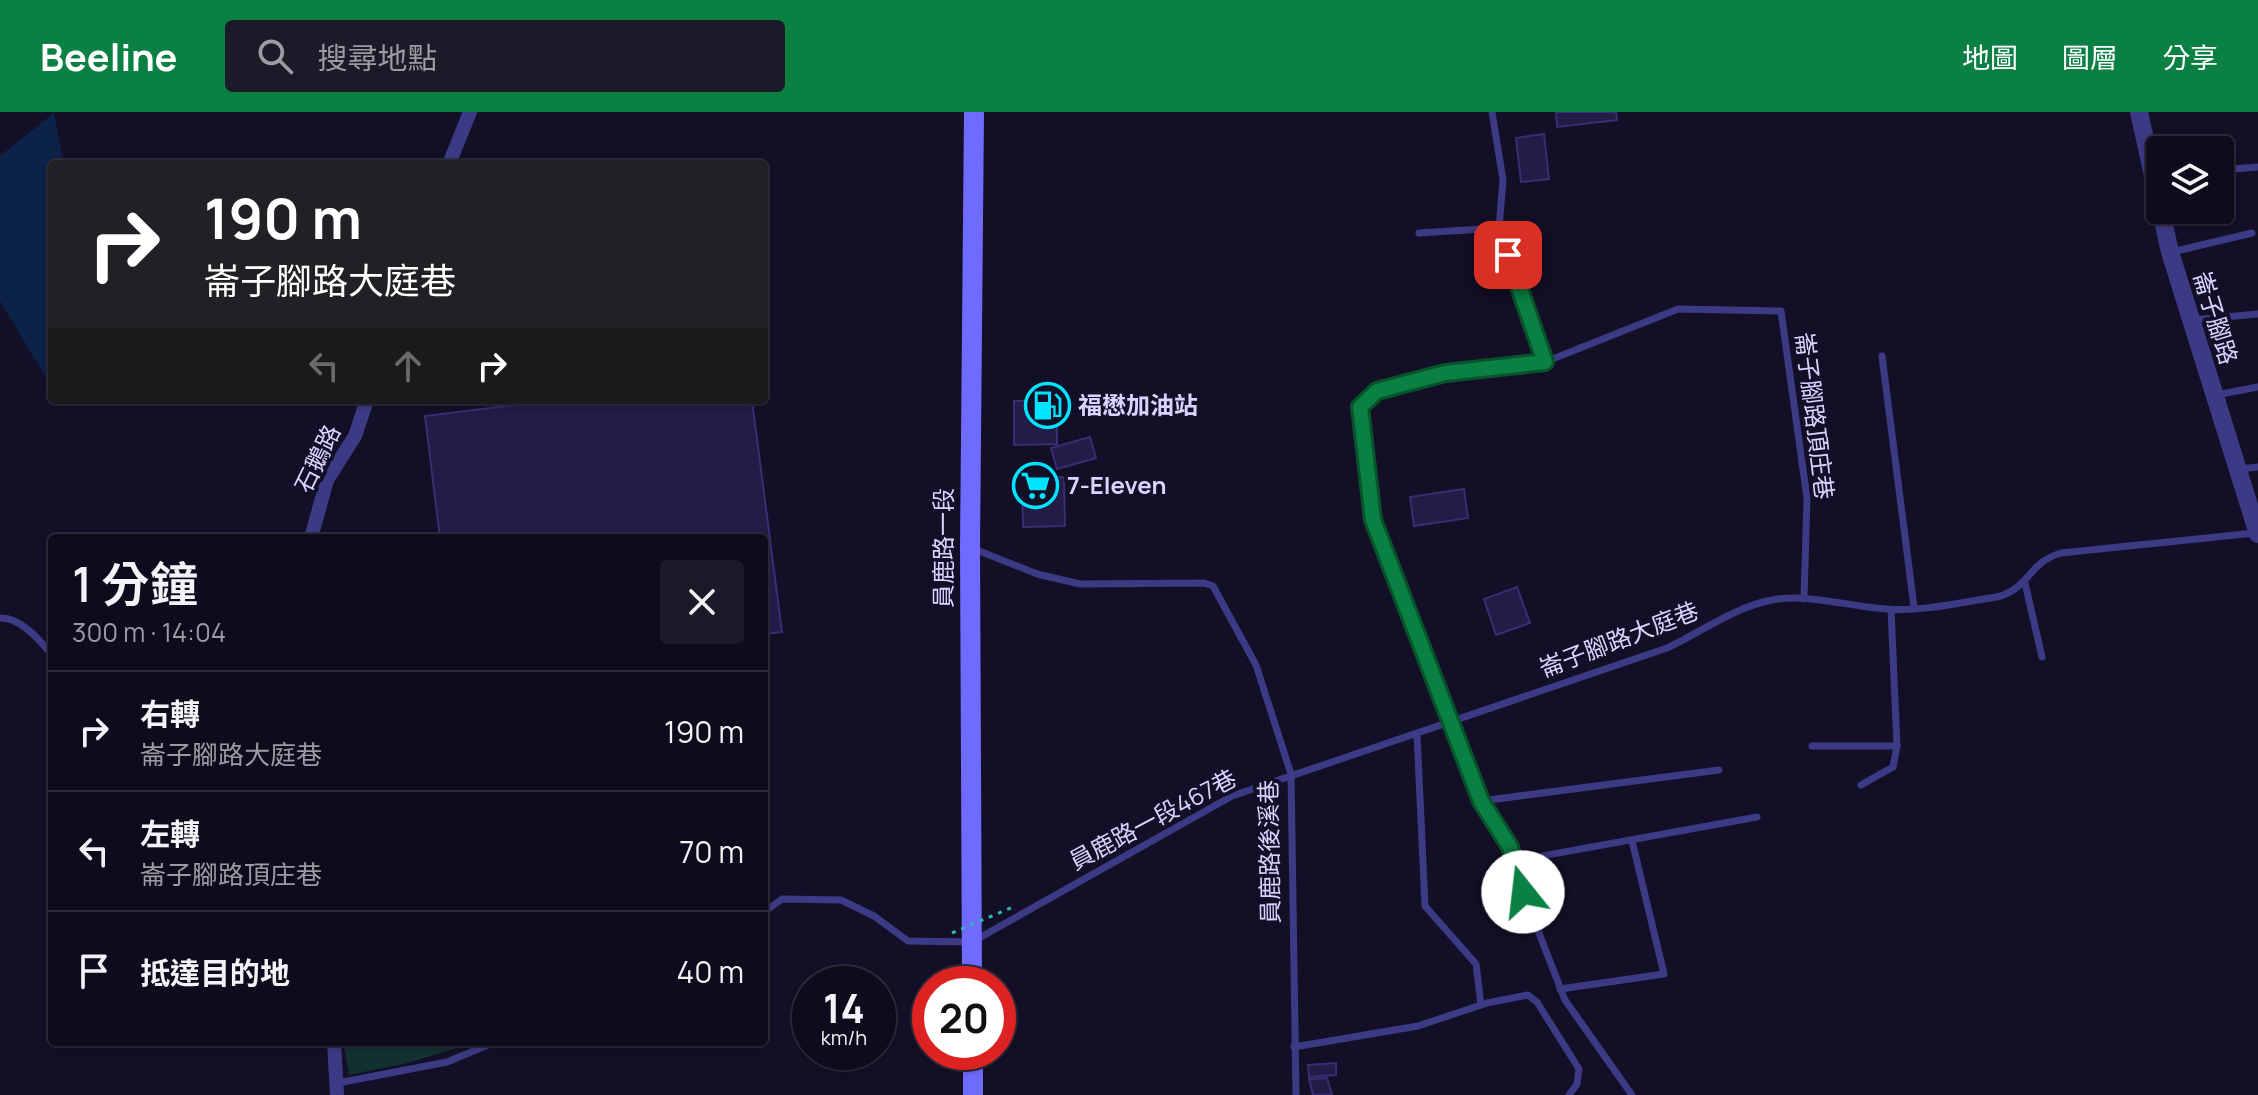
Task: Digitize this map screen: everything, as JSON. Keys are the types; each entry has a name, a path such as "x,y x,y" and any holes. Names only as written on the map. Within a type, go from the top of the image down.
{"main road":[{"name":"員鹿路一段","path":"972,966 970,547 974,112"},
{"path":"973,1070 973,1095"}],"street":[{"path":"451,160 470,112"},
{"name":"崙子腳路","path":"2139,112 2146,138"},
{"name":"崙子腳路","path":"2165,224 2170,252 2214,395 2249,468 2258,533"},
{"name":"石鵝路","path":"312,534 327,480 355,436 366,404"},
{"path":"334,1046 338,1089"}],"lane":[{"path":"1492,112 1503,180 1499,228 1545,362 1445,373 1377,391 1360,407 1373,520 1454,722 1481,801 1510,847 1560,989 1632,1095"},
{"path":"2234,169 2258,167"},
{"path":"1419,233 1499,228"},
{"path":"2170,252 2252,233"},
{"name":"崙子腳路頂庄巷","path":"1545,362 1678,309 1781,311 1807,498 1804,599"},
{"path":"2190,320 2258,314"},
{"path":"1882,356 1914,607"},
{"path":"2214,395 2258,387"},
{"name":"崙子腳路大庭巷","path":"1454,722 1667,648 1711,628 1742,608 1774,600 1804,599 1891,610 1997,597 2013,593 2025,583 2043,558 2061,553 2258,533"},
{"name":"員鹿路後溪巷","path":"970,547 1037,574 1080,584 1204,583 1213,586 1256,665 1291,774 1296,1095"},
{"path":"2025,583 2042,657"},
{"path":"1861,785 1893,767 1897,746 1891,610"},
{"path":"0,618 10,618 48,650"},
{"name":"員鹿路一段467巷","path":"972,942 1232,796 1454,722"},
{"path":"1417,733 1425,906 1476,964 1481,1005"},
{"path":"1812,746 1897,746"},
{"path":"1481,801 1719,770"},
{"path":"1514,861 1757,817"},
{"path":"1560,989 1664,974 1632,841"},
{"path":"768,909 782,899 841,900 874,916 908,941 972,942"},
{"path":"1294,1047 1418,1026 1481,1005 1528,995 1537,1002 1579,1069 1577,1084 1569,1095"},
{"path":"338,1089 447,1062 485,1046"}],"path":[{"path":"952,933 1013,907"}],"green space":[{"path":"344,1046 463,1046 408,1063 349,1075"}],"water":[{"path":"54,113 63,160 48,160 48,347 45,376 0,301 0,156"}],"building":[{"path":"1556,112 1616,112 1617,120 1557,127"},
{"path":"1544,134 1549,179 1521,182 1516,138"},
{"path":"1014,401 1057,401 1057,444 1014,445"},
{"path":"522,404 753,404 782,632 768,634 768,534 440,534 425,416"},
{"path":"1090,437 1096,458 1057,469 1051,448"},
{"path":"1064,477 1065,526 1023,527 1022,479"},
{"path":"1464,489 1468,518 1414,526 1410,497"},
{"path":"1517,587 1530,623 1496,635 1484,599"},
{"path":"1336,1063 1336,1075 1309,1077 1308,1065"},
{"path":"1327,1078 1332,1095 1313,1095 1309,1079"}],"place":[{"name":"福懋加油站","path":"1047,406"},
{"name":"7-Eleven","path":"1036,486"}],"route":[{"path":"1508,255 1545,362 1445,373 1377,391 1360,407 1373,520 1454,722 1481,801 1510,847 1523,892"}]}
